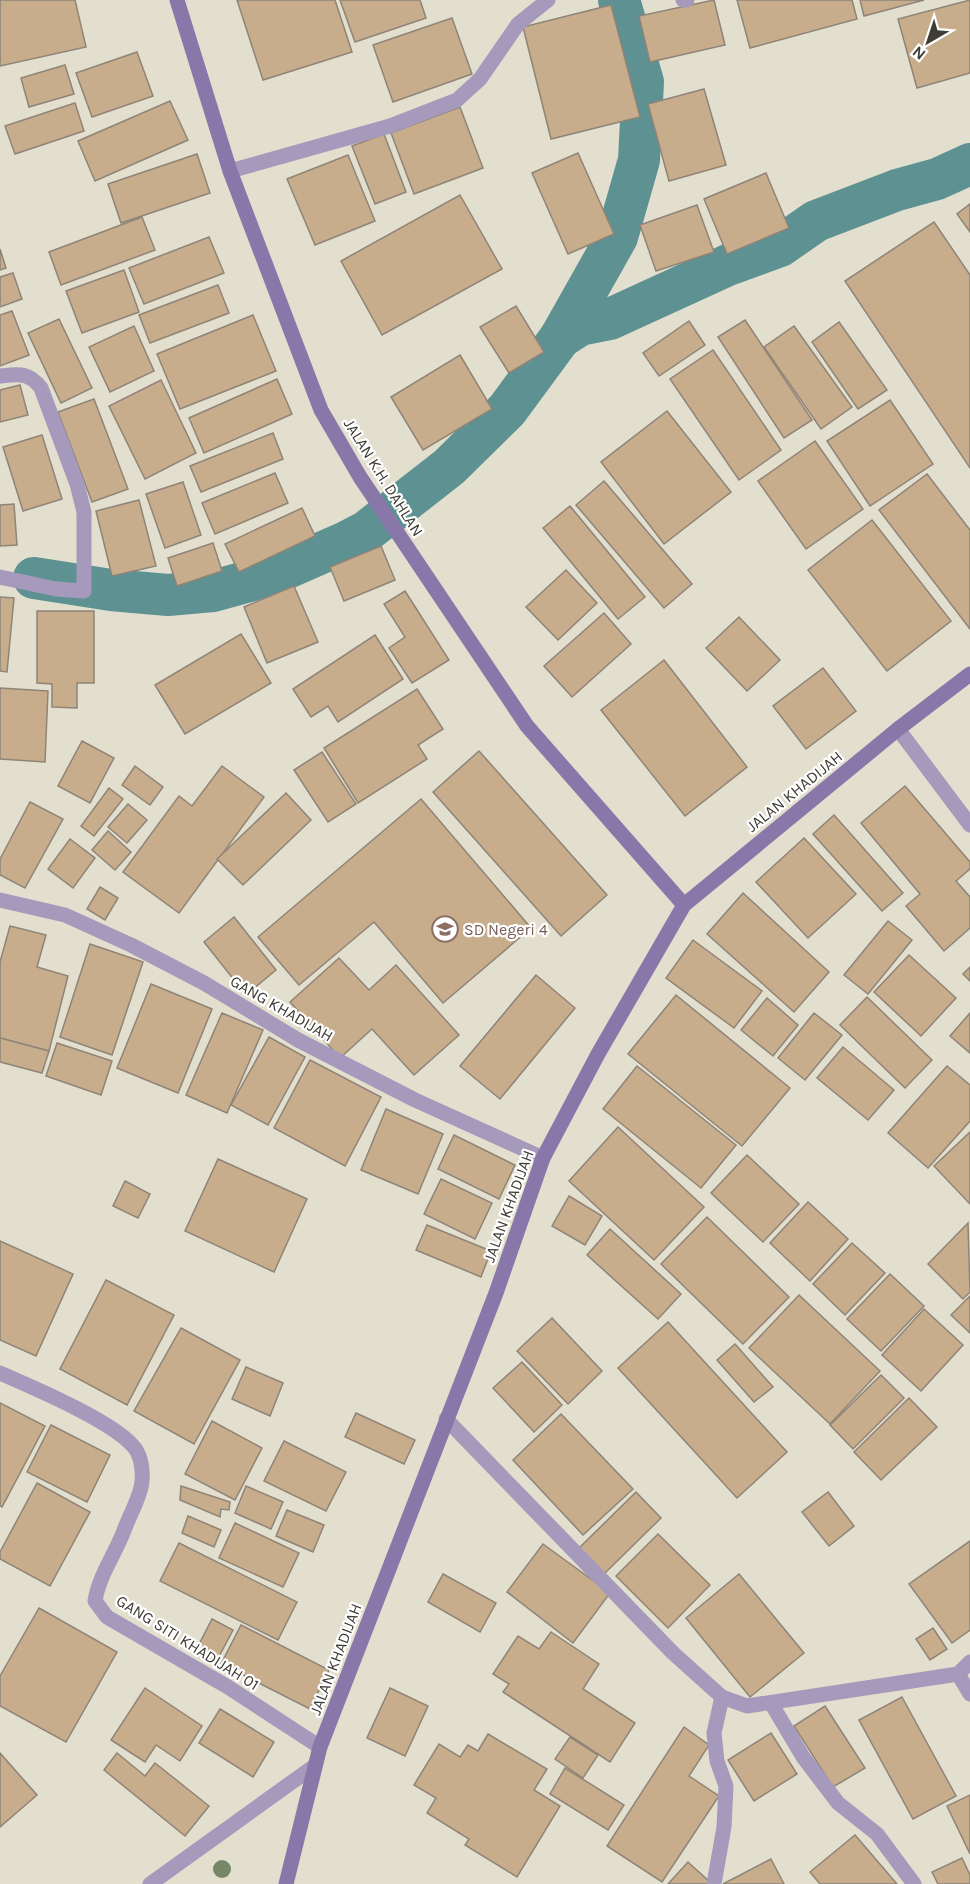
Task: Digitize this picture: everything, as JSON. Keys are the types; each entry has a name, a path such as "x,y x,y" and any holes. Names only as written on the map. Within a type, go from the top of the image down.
{"street":[{"name":"JALAN K.H. DAHLAN","path":"177,0 230,171 321,410 395,531 527,726 684,905"},
{"path":"230,171 390,126 457,100 473,88 519,24 548,0"},
{"path":"0,376 26,374 41,388 77,484 84,512 84,585 56,589 0,577"},
{"name":"JALAN KHADIJAH","path":"286,1884 313,1767 320,1747 496,1293 543,1158 598,1054 684,905 898,729 970,674"},
{"path":"898,729 970,825"},
{"name":"GANG KHADIJAH","path":"0,900 65,915 131,945 204,982 298,1040 394,1089 543,1158"},
{"name":"GANG SITI KHADIJAH 01","path":"0,1373 49,1395 123,1436 135,1447 140,1460 142,1483 119,1544 97,1588 95,1601 107,1617 228,1687 320,1747"},
{"path":"446,1419 673,1653 722,1697 747,1706 771,1703 958,1674 970,1662"},
{"path":"958,1674 970,1694"},
{"path":"714,1884 718,1849 724,1827 726,1786 717,1761 714,1733 722,1697"},
{"path":"771,1703 802,1757 831,1794 877,1834 914,1884"},
{"path":"150,1884 313,1767"}],"building":[{"path":"0,0 75,0 86,47 0,66"},
{"path":"237,0 335,0 352,52 263,80"},
{"path":"340,0 420,0 426,18 355,42"},
{"path":"714,0 725,45 650,62 639,16"},
{"path":"737,0 852,0 857,19 750,48"},
{"path":"860,0 924,0 864,16"},
{"path":"970,0 970,73 917,88 898,19"},
{"path":"611,5 640,117 551,139 523,27"},
{"path":"452,18 472,74 393,102 373,45"},
{"path":"137,52 153,96 92,117 76,73"},
{"path":"65,65 74,94 29,107 21,78"},
{"path":"704,89 726,165 669,181 648,104"},
{"path":"170,101 188,140 95,181 78,141"},
{"path":"75,103 84,131 15,154 5,126"},
{"path":"460,107 483,168 414,194 391,133"},
{"path":"384,134 406,192 375,204 352,146"},
{"path":"578,153 614,234 568,254 532,173"},
{"path":"197,154 210,193 121,223 108,184"},
{"path":"348,155 375,221 315,245 287,179"},
{"path":"766,173 789,228 727,254 704,199"},
{"path":"460,195 502,269 382,335 341,261"},
{"path":"970,204 970,232 957,214"},
{"path":"697,205 714,252 656,271 640,225"},
{"path":"142,217 155,250 61,285 49,252"},
{"path":"934,222 970,275 970,468 845,281"},
{"path":"209,237 224,273 144,304 129,268"},
{"path":"0,249 6,268 0,270"},
{"path":"124,270 139,312 82,333 66,291"},
{"path":"13,273 22,299 0,307 0,277"},
{"path":"218,285 229,313 150,343 139,315"},
{"path":"516,306 544,352 509,373 480,327"},
{"path":"12,311 29,355 0,366 0,315"},
{"path":"253,315 276,371 180,409 157,354"},
{"path":"59,319 92,388 61,403 28,333"},
{"path":"745,320 812,420 784,438 718,337"},
{"path":"689,321 705,345 659,376 643,353"},
{"path":"839,322 887,390 858,409 812,342"},
{"path":"134,326 154,371 110,392 89,347"},
{"path":"794,326 852,407 821,429 764,347"},
{"path":"713,350 781,450 739,480 670,379"},
{"path":"460,355 492,409 423,450 391,397"},
{"path":"277,379 292,414 204,453 189,418"},
{"path":"161,380 196,453 145,479 109,406"},
{"path":"20,385 28,415 0,422 0,390"},
{"path":"94,399 128,489 92,502 58,412"},
{"path":"890,400 933,464 870,506 827,441"},
{"path":"667,411 731,492 664,544 601,462"},
{"path":"273,433 283,459 201,492 190,466"},
{"path":"42,435 62,499 23,511 3,447"},
{"path":"815,441 863,509 806,549 758,481"},
{"path":"275,473 288,503 215,534 202,503"},
{"path":"927,474 970,530 970,629 879,510"},
{"path":"604,481 692,584 664,608 576,505"},
{"path":"183,482 201,535 165,548 146,494"},
{"path":"139,500 156,566 112,576 96,511"},
{"path":"14,504 17,545 0,546 0,505"},
{"path":"570,506 645,597 618,619 543,528"},
{"path":"302,508 315,536 239,572 225,544"},
{"path":"872,520 951,621 887,671 808,570"},
{"path":"213,543 222,571 177,586 168,558"},
{"path":"381,546 395,580 344,601 330,567"},
{"path":"566,570 597,603 558,640 526,607"},
{"path":"294,586 318,642 267,663 244,607"},
{"path":"405,591 449,660 412,683 389,648 405,637 384,604"},
{"path":"0,597 14,598 7,672 0,671"},
{"path":"37,611 94,611 94,683 77,683 77,708 52,707 52,684 37,683"},
{"path":"604,613 631,644 572,697 544,666"},
{"path":"739,617 780,660 747,691 706,648"},
{"path":"241,634 271,683 185,734 155,685"},
{"path":"375,635 403,679 338,722 328,706 311,717 293,689"},
{"path":"664,660 747,767 685,816 601,710"},
{"path":"823,668 856,711 806,749 773,706"},
{"path":"0,688 48,691 45,762 0,759"},
{"path":"417,689 443,729 418,745 427,759 358,803 324,748"},
{"path":"82,741 114,758 90,803 58,786"},
{"path":"479,751 607,895 561,936 433,792"},
{"path":"322,752 356,804 328,822 294,770"},
{"path":"135,766 163,787 150,805 122,785"},
{"path":"222,766 264,797 179,913 123,872 179,796 192,806"},
{"path":"905,786 970,862 970,869 956,881 970,897 970,928 944,951 906,906 920,894 861,823"},
{"path":"109,788 123,799 94,836 81,826"},
{"path":"286,793 311,820 243,885 217,859"},
{"path":"421,799 531,928 443,1003 374,922 299,985 258,937"},
{"path":"30,802 63,819 25,888 0,875 0,859"},
{"path":"128,804 147,820 127,843 108,827"},
{"path":"834,815 903,893 882,911 813,834"},
{"path":"108,831 131,852 115,870 92,850"},
{"path":"804,838 856,894 808,938 756,882"},
{"path":"70,839 95,858 73,888 48,869"},
{"path":"100,887 118,898 105,920 87,909"},
{"path":"743,893 829,972 794,1012 707,934"},
{"path":"234,917 276,970 246,995 204,942"},
{"path":"888,921 912,940 868,994 844,975"},
{"path":"10,926 46,935 37,967 68,976 49,1051 0,1038 0,962"},
{"path":"693,940 762,991 734,1028 666,978"},
{"path":"90,944 143,962 112,1055 60,1037"},
{"path":"909,955 956,998 921,1036 874,992"},
{"path":"339,958 369,990 396,965 459,1035 414,1075 372,1029 340,1058 290,1002"},
{"path":"970,967 970,981 963,974"},
{"path":"536,975 575,1008 500,1099 460,1066"},
{"path":"151,984 212,1009 178,1093 117,1068"},
{"path":"676,995 790,1088 742,1146 628,1054"},
{"path":"867,997 932,1060 905,1088 840,1025"},
{"path":"767,998 798,1025 773,1056 741,1030"},
{"path":"222,1013 263,1030 227,1113 186,1095"},
{"path":"814,1013 842,1035 805,1080 778,1058"},
{"path":"970,1013 970,1053 950,1036"},
{"path":"269,1037 305,1057 268,1125 231,1105"},
{"path":"0,1038 49,1051 42,1073 0,1062"},
{"path":"57,1043 112,1061 101,1095 46,1076"},
{"path":"843,1047 894,1090 868,1120 817,1078"},
{"path":"310,1060 381,1097 345,1166 274,1128"},
{"path":"637,1066 736,1145 701,1188 603,1109"},
{"path":"947,1066 970,1085 970,1121 928,1168 888,1133"},
{"path":"386,1109 443,1134 418,1194 361,1170"},
{"path":"618,1127 704,1207 654,1260 569,1181"},
{"path":"970,1132 970,1204 934,1166"},
{"path":"454,1135 515,1165 499,1199 438,1169"},
{"path":"747,1155 799,1204 763,1242 711,1193"},
{"path":"218,1159 307,1199 274,1272 185,1231"},
{"path":"441,1179 492,1203 475,1239 424,1214"},
{"path":"125,1181 150,1194 138,1218 113,1206"},
{"path":"569,1196 602,1216 585,1245 552,1226"},
{"path":"808,1202 848,1239 810,1281 770,1243"},
{"path":"707,1217 789,1297 743,1344 661,1264"},
{"path":"968,1223 970,1292 963,1299 928,1264"},
{"path":"427,1225 491,1251 481,1277 416,1250"},
{"path":"610,1229 681,1294 658,1319 587,1255"},
{"path":"0,1241 73,1274 36,1356 0,1340"},
{"path":"852,1243 885,1273 845,1315 813,1284"},
{"path":"890,1274 924,1306 881,1351 847,1319"},
{"path":"106,1280 174,1315 127,1405 60,1369"},
{"path":"799,1295 880,1371 830,1424 749,1348"},
{"path":"970,1296 970,1333 951,1315"},
{"path":"924,1309 963,1345 921,1391 882,1355"},
{"path":"552,1318 602,1371 568,1404 517,1351"},
{"path":"668,1322 787,1452 737,1498 618,1368"},
{"path":"181,1328 240,1360 194,1444 134,1411"},
{"path":"735,1344 773,1387 754,1402 717,1360"},
{"path":"522,1362 562,1405 534,1432 493,1388"},
{"path":"246,1367 283,1383 270,1416 232,1399"},
{"path":"881,1375 904,1398 853,1449 830,1425"},
{"path":"909,1398 937,1427 881,1480 854,1452"},
{"path":"0,1403 45,1426 2,1507 0,1506"},
{"path":"356,1413 415,1440 404,1464 345,1437"},
{"path":"561,1414 633,1489 583,1535 513,1460"},
{"path":"212,1421 262,1448 235,1500 185,1474"},
{"path":"51,1425 110,1455 87,1502 27,1472"},
{"path":"284,1441 346,1472 326,1511 264,1481"},
{"path":"37,1483 90,1512 50,1586 0,1559 0,1552"},
{"path":"181,1486 230,1502 229,1510 221,1509 220,1517 180,1500"},
{"path":"246,1486 283,1502 271,1529 235,1513"},
{"path":"636,1492 661,1518 603,1575 578,1549"},
{"path":"828,1492 854,1526 829,1546 802,1512"},
{"path":"287,1510 324,1525 313,1552 276,1536"},
{"path":"188,1516 221,1530 214,1547 182,1533"},
{"path":"235,1523 299,1553 283,1587 219,1558"},
{"path":"658,1534 710,1585 668,1628 616,1576"},
{"path":"970,1541 970,1630 952,1643 909,1584"},
{"path":"179,1543 297,1602 278,1640 160,1581"},
{"path":"543,1544 610,1593 573,1643 507,1592"},
{"path":"443,1574 496,1603 480,1632 428,1602"},
{"path":"739,1574 804,1653 750,1697 686,1618"},
{"path":"39,1608 117,1652 66,1742 0,1706 0,1676"},
{"path":"212,1619 233,1630 216,1662 195,1652"},
{"path":"241,1625 329,1670 310,1709 221,1664"},
{"path":"933,1628 947,1649 930,1660 916,1639"},
{"path":"551,1632 599,1664 583,1689 635,1723 610,1762 503,1692 509,1684 493,1674 518,1636 539,1649"},
{"path":"145,1688 202,1726 180,1761 156,1745 145,1762 111,1740"},
{"path":"390,1688 428,1706 405,1756 367,1738"},
{"path":"902,1697 956,1796 913,1819 859,1720"},
{"path":"825,1706 865,1768 833,1787 794,1726"},
{"path":"220,1709 274,1742 253,1777 199,1743"},
{"path":"684,1727 709,1745 689,1776 719,1796 662,1882 607,1846"},
{"path":"771,1733 797,1774 754,1801 728,1760"},
{"path":"488,1734 547,1769 534,1790 560,1806 517,1877 465,1845 469,1839 427,1813 436,1798 414,1785 439,1744 460,1757 468,1745 478,1751"},
{"path":"570,1737 598,1755 583,1778 555,1759"},
{"path":"0,1753 37,1795 0,1827"},
{"path":"117,1753 145,1776 155,1763 209,1806 185,1836 104,1770"},
{"path":"565,1768 624,1805 608,1830 550,1794"},
{"path":"970,1795 970,1854 947,1806"},
{"path":"855,1835 897,1884 820,1884 810,1872"},
{"path":"962,1858 970,1875 970,1884 938,1884 932,1872"},
{"path":"771,1859 784,1884 723,1884"},
{"path":"688,1862 711,1883 668,1884"}],"waterway":[{"path":"560,338 617,237 639,160 643,82 619,0"},
{"path":"34,578 111,590 168,595 213,591 271,575 344,543 367,531 449,467 507,410 560,338 580,325 610,319 728,265 780,246 816,221 897,190 937,179 970,164"}],"place":[{"name":"SD Negeri 4","path":"445,929"}]}
